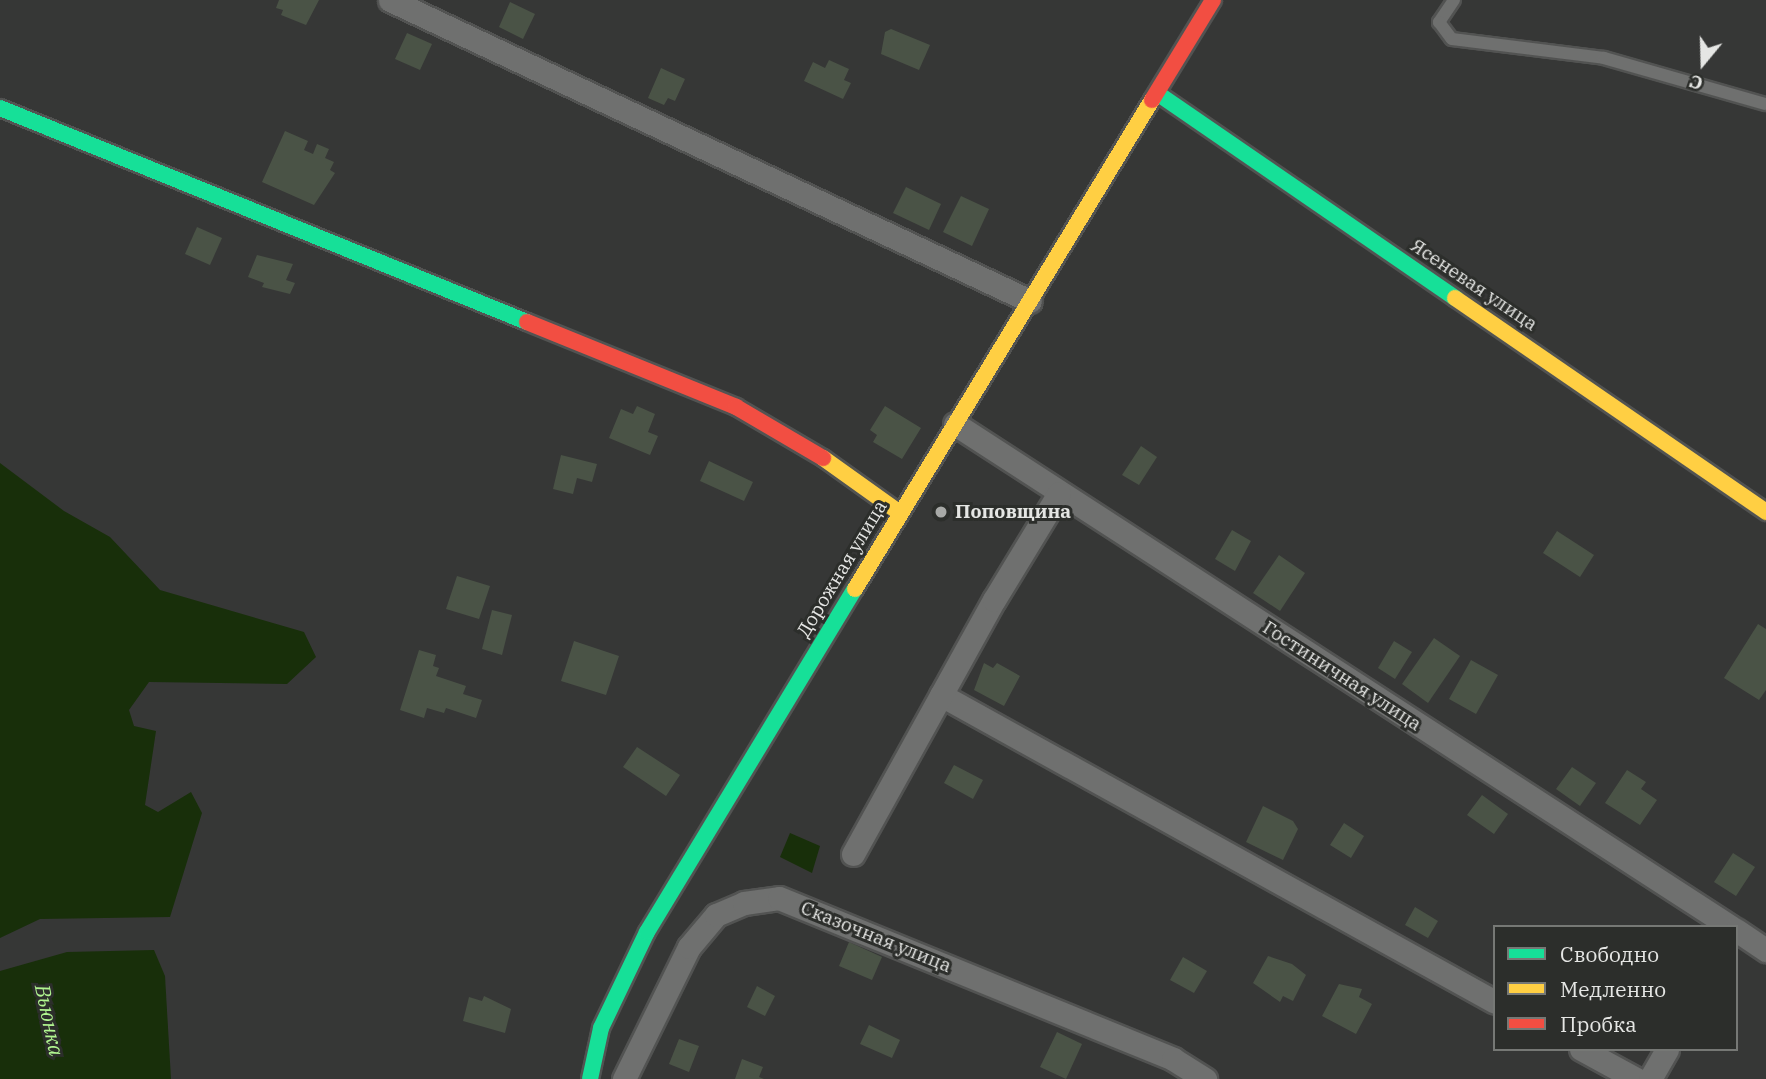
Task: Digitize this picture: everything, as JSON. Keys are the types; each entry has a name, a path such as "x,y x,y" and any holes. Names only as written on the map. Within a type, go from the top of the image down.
{"main road":[{"name":"Дорожная улица","path":"590,1079 601,1028 630,964 900,513 1213,0"},
{"name":"Ясеневая улица","path":"1157,93 1766,512"},
{"path":"0,108 736,407 801,442 900,513"}],"street":[{"path":"390,0 1030,301"},
{"name":"Гостиничная улица","path":"955,424 1727,925"},
{"path":"853,854 1059,493"},
{"path":"942,695 1493,1001"},
{"name":"Сказочная улица","path":"624,1079 689,947 716,915 744,903 779,898 1173,1059 1205,1079"},
{"name":"Гостиничная улица","path":"1738,932 1766,950"},
{"path":"1585,1051 1636,1079"},
{"path":"1650,1079 1666,1051"},
{"path":"630,1079 638,1079"}],"lane":[{"path":"1454,0 1439,22 1452,39 1604,58 1766,104"}],"water":[{"path":"0,463 64,511 110,537 160,590 304,632 316,657 287,684 149,682 129,710 134,726 156,731 145,805 158,812 191,792 202,813 170,917 40,919 0,938"},
{"path":"790,833 820,846 812,873 780,857"},
{"name":"Вьюнка","path":"154,950 165,976 171,1079 0,1079 0,971 67,952"}],"building":[{"path":"279,0 319,0 306,25 281,15 283,10 276,8"},
{"path":"510,2 535,14 523,39 499,27"},
{"path":"891,29 930,45 919,70 881,54 885,32"},
{"path":"407,33 432,44 420,70 395,59"},
{"path":"829,60 849,69 844,80 851,83 843,99 804,81 813,62 825,68"},
{"path":"661,68 685,79 675,101 668,98 664,105 648,98"},
{"path":"285,131 308,141 304,150 313,154 317,144 329,149 325,158 334,162 330,170 335,173 314,205 262,182"},
{"path":"906,187 941,204 929,230 893,213"},
{"path":"961,196 989,209 972,246 943,232"},
{"path":"197,227 222,238 210,265 185,254"},
{"path":"257,255 293,264 286,280 295,283 290,294 262,287 264,283 248,277"},
{"path":"637,406 655,414 648,432 658,436 650,455 609,438 621,409 633,414"},
{"path":"885,406 921,428 902,459 873,442 877,435 870,430"},
{"path":"1141,446 1157,457 1139,485 1122,475"},
{"path":"561,455 597,464 592,482 577,478 573,494 553,489"},
{"path":"709,461 753,482 744,501 700,481"},
{"path":"1232,530 1251,541 1235,571 1215,559"},
{"path":"1557,531 1594,555 1580,577 1543,553"},
{"path":"1279,555 1305,573 1280,611 1253,593"},
{"path":"457,576 490,586 479,619 446,609"},
{"path":"492,610 512,615 502,655 482,649"},
{"path":"1758,624 1766,629 1766,690 1759,700 1724,678"},
{"path":"1434,638 1460,656 1428,703 1402,684"},
{"path":"574,641 619,656 606,695 561,681"},
{"path":"1394,641 1412,652 1395,679 1378,668"},
{"path":"419,650 436,655 433,666 439,668 436,676 466,686 463,694 482,700 476,718 446,708 444,713 427,708 424,718 400,710"},
{"path":"1471,660 1498,675 1476,714 1449,699"},
{"path":"984,663 993,668 997,663 1020,676 1004,706 974,690"},
{"path":"637,747 680,775 666,796 623,767"},
{"path":"954,765 983,780 973,799 944,783"},
{"path":"1572,767 1596,783 1580,806 1556,789"},
{"path":"1627,770 1646,782 1641,789 1657,800 1640,825 1605,803"},
{"path":"1482,795 1508,814 1494,834 1467,815"},
{"path":"1263,806 1293,821 1298,829 1283,860 1246,842"},
{"path":"1344,823 1364,836 1351,858 1330,845"},
{"path":"1733,853 1755,867 1736,896 1714,882"},
{"path":"1415,907 1438,921 1428,938 1405,925"},
{"path":"849,942 882,957 872,980 839,966"},
{"path":"1268,956 1292,964 1306,975 1293,1001 1283,996 1280,1002 1253,983"},
{"path":"1183,957 1207,971 1194,993 1170,980"},
{"path":"1339,984 1362,989 1359,997 1372,1004 1356,1034 1322,1016"},
{"path":"757,986 775,996 765,1016 747,1007"},
{"path":"484,996 511,1009 505,1033 463,1021 469,997 482,1001"},
{"path":"869,1025 900,1040 892,1058 860,1044"},
{"path":"1057,1032 1082,1044 1066,1079 1040,1067"},
{"path":"679,1039 699,1046 689,1072 669,1064"},
{"path":"742,1059 763,1067 759,1077 764,1079 735,1079"}],"traffic: fast":[{"path":"1157,93 1455,298"},
{"path":"0,108 527,322"},
{"path":"590,1079 601,1028 647,932 855,589"}],"traffic: slow":[{"path":"855,589 1152,100"},
{"path":"1455,298 1766,512"},
{"path":"823,458 900,513"}],"traffic: jam":[{"path":"1152,100 1213,0"},
{"path":"527,322 736,407 823,458"}],"place":[{"name":"Поповщина","path":"941,512"}]}
